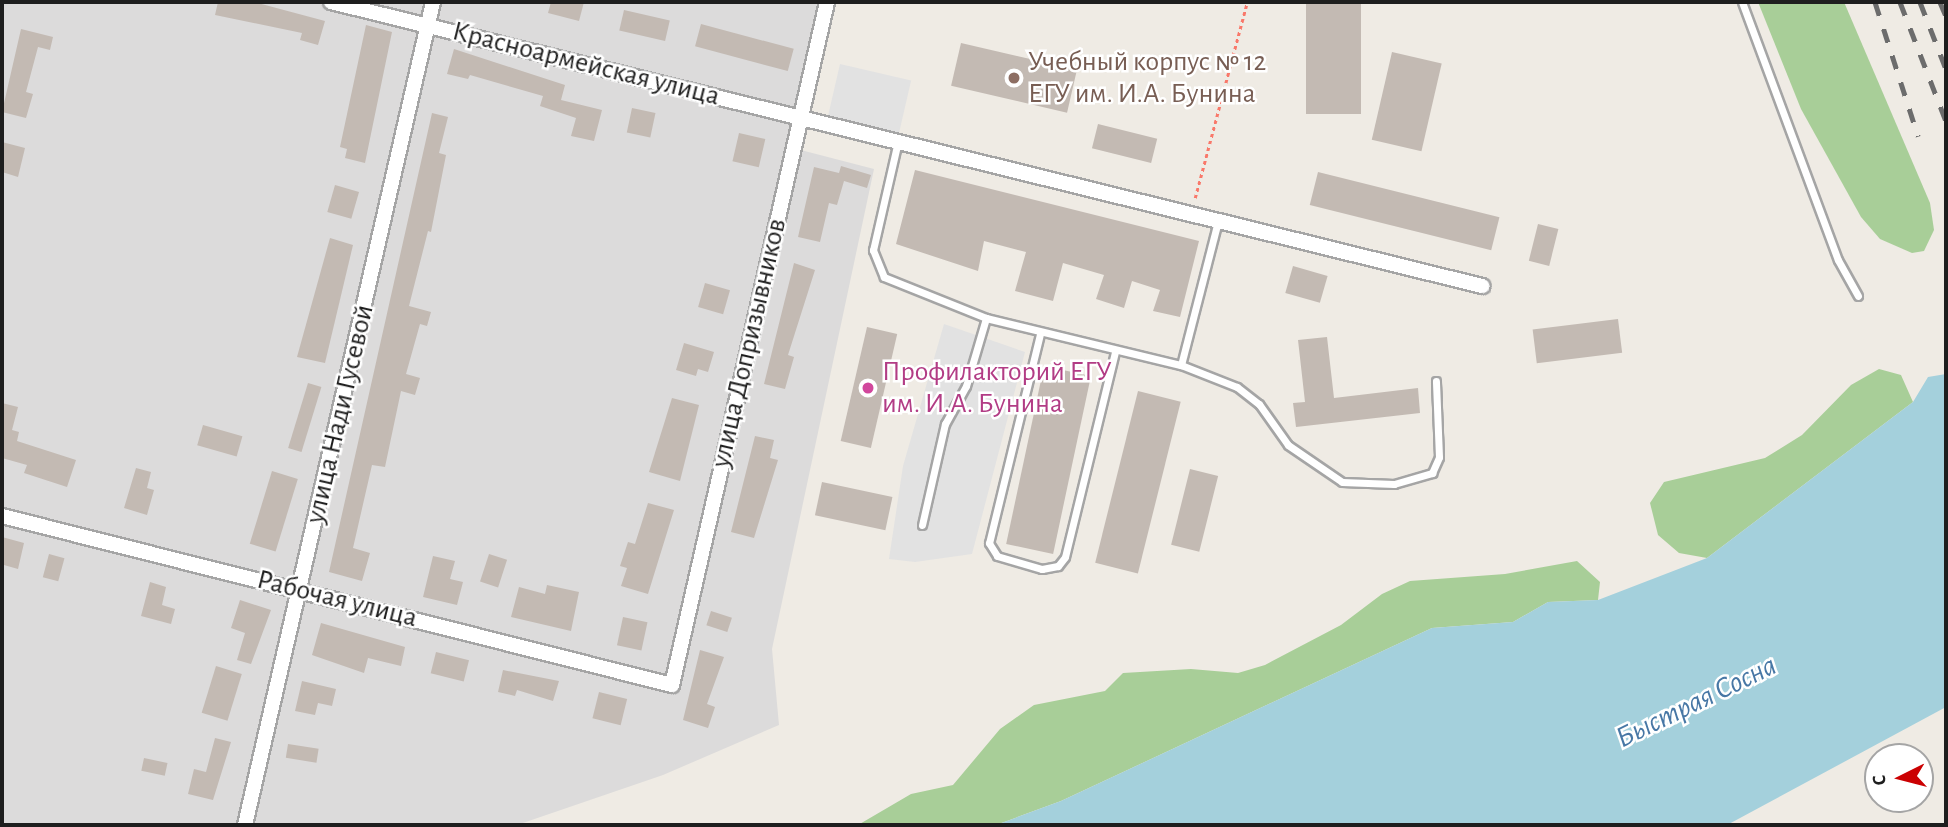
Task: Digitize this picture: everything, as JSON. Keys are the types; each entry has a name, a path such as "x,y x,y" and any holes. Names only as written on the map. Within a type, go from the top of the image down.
{"street":[{"name":"Красноармейская улица","path":"331,2 1482,286"},
{"name":"улица Нади Гусевой","path":"245,825 433,2"},
{"name":"улица Допризывников","path":"672,685 827,2"},
{"name":"Рабочая улица","path":"2,516 300,589 672,685"}],"lane":[{"path":"1742,2 1838,260 1858,296"},
{"path":"898,141 874,240 877,269 884,277 935,300 985,318 1115,352 1181,365 1248,393 1288,445 1328,476 1362,486 1410,481 1435,468 1439,457 1436,381"},
{"path":"1181,365 1218,220"},
{"path":"922,525 945,424 966,386 985,318"},
{"path":"1040,334 989,543 997,556 1042,569 1058,566 1065,557 1115,352"}],"path":[{"path":"1190,214 1247,2"}],"shaded area":[{"path":"2,2 827,2 793,148 874,169 772,649 779,725 663,775 517,825 2,825"},
{"path":"840,64 911,80 898,139 827,122"},
{"path":"944,324 1025,352 972,554 915,562 889,559 903,466"}],"green space":[{"path":"1758,2 1844,2 1930,203 1934,230 1924,251 1912,253 1880,239 1861,217 1801,109"},
{"path":"1879,369 1901,375 1913,402 1707,558 1679,553 1658,535 1650,503 1664,482 1765,458 1802,435 1851,385"},
{"path":"1577,561 1600,582 1598,600 1548,602 1513,622 1432,628 1061,801 996,825 858,825 911,794 953,785 1000,729 1034,705 1105,691 1123,673 1191,669 1238,673 1265,665 1341,625 1382,594 1410,581 1505,574"}],"water":[{"name":"Быстрая Сосна","path":"1946,374 1946,707 1879,743 1864,743 1864,751 1727,825 996,825 1061,801 1432,628 1513,622 1548,602 1598,600 1707,558 1913,402 1928,377"}],"building":[{"path":"218,2 254,2 325,21 318,45 300,40 302,33 215,15"},
{"path":"551,2 584,2 579,21 548,13"},
{"path":"1306,2 1361,2 1361,114 1306,114"},
{"path":"624,10 670,21 665,41 619,30"},
{"path":"701,24 794,49 788,71 695,46"},
{"path":"366,25 392,32 365,163 345,158 347,149 340,147"},
{"path":"21,29 53,37 50,50 38,47 26,92 33,94 26,118 2,112"},
{"name":"Учебный корпус № 12 ЕГУ им. И.А. Бунина","path":"961,43 1077,70 1067,113 951,86"},
{"path":"454,49 565,85 561,100 602,110 594,141 571,136 576,118 540,106 543,96 470,75 468,79 447,74"},
{"path":"1392,52 1442,63 1421,151 1372,140"},
{"path":"632,108 655,113 650,137 627,132"},
{"path":"432,113 448,117 439,153 446,155 431,232 428,231 409,306 431,312 427,326 420,324 406,374 420,378 415,395 401,391 385,467 372,465 353,548 370,553 362,581 329,572"},
{"path":"1098,124 1157,139 1151,163 1092,148"},
{"path":"739,133 765,139 759,167 732,161"},
{"path":"2,142 25,148 18,177 2,172"},
{"path":"841,166 871,175 867,188 844,181 837,205 829,203 820,242 798,237 814,167 839,173"},
{"path":"915,170 1199,241 1180,317 1153,311 1160,290 1132,281 1124,308 1096,299 1104,275 1063,263 1053,301 1015,291 1026,252 984,241 978,271 896,244"},
{"path":"1318,172 1499,217 1491,250 1310,205"},
{"path":"335,185 359,192 351,219 327,212"},
{"path":"1538,224 1558,229 1549,266 1529,261"},
{"path":"330,238 353,245 325,363 297,357"},
{"path":"794,263 815,270 788,355 794,357 785,389 764,384"},
{"path":"1293,266 1328,276 1320,303 1285,293"},
{"path":"705,283 730,290 723,314 698,307"},
{"path":"1618,319 1622,353 1537,363 1533,329"},
{"name":"Профилакторий ЕГУ им. И.А. Бунина","path":"867,327 897,334 871,448 841,441"},
{"path":"1327,337 1334,398 1418,388 1420,413 1296,427 1293,403 1305,402 1298,340"},
{"path":"684,343 714,352 708,372 698,369 696,376 676,370"},
{"path":"1044,366 1091,376 1053,554 1006,544"},
{"path":"308,383 321,387 302,452 288,448"},
{"path":"1138,391 1181,402 1138,573 1095,563"},
{"path":"672,398 699,405 680,481 649,472"},
{"path":"2,403 18,407 12,430 19,432 17,441 76,460 67,487 24,473 27,465 2,458"},
{"path":"203,425 242,436 237,456 197,445"},
{"path":"755,436 774,440 770,458 778,460 754,538 731,532"},
{"path":"136,468 151,472 147,488 154,490 147,515 124,508"},
{"path":"1190,469 1218,476 1199,552 1171,545"},
{"path":"272,471 298,479 276,552 250,544"},
{"path":"822,482 892,497 885,530 815,515"},
{"path":"648,503 674,510 648,594 621,586 627,568 620,566 628,542 635,544"},
{"path":"2,537 24,543 18,569 4,565"},
{"path":"49,554 64,558 58,581 43,577"},
{"path":"489,554 507,560 498,587 480,582"},
{"path":"433,556 455,561 450,579 463,582 457,605 423,597"},
{"path":"150,582 166,587 162,605 175,609 171,624 141,616"},
{"path":"547,585 579,592 571,631 511,617 519,587 545,594"},
{"path":"240,600 271,610 251,664 237,660 245,633 231,628"},
{"path":"711,611 732,618 727,632 706,625"},
{"path":"623,617 647,622 641,651 617,645"},
{"path":"321,623 405,647 401,666 368,658 364,673 312,655"},
{"path":"700,650 724,657 707,704 715,707 708,728 683,720"},
{"path":"436,652 469,660 464,682 431,673"},
{"path":"216,666 242,674 227,721 202,713"},
{"path":"503,670 559,681 553,701 517,690 515,696 498,692"},
{"path":"302,681 336,689 332,706 318,703 315,715 295,711"},
{"path":"599,692 627,699 621,725 592,718"},
{"path":"215,738 231,742 213,800 188,794 194,769 206,772"},
{"path":"288,744 319,749 316,763 286,758"},
{"path":"144,758 167,763 165,776 141,771"}],"railway":[{"path":"1875,2 1918,136"},
{"path":"1900,2 1946,121"},
{"path":"1920,2 1946,69"},
{"path":"1940,2 1946,16"}],"place":[{"name":"Учебный корпус № 12 ЕГУ им. И.А. Бунина","path":"1014,78"},
{"name":"Профилакторий ЕГУ им. И.А. Бунина","path":"868,388"}]}
